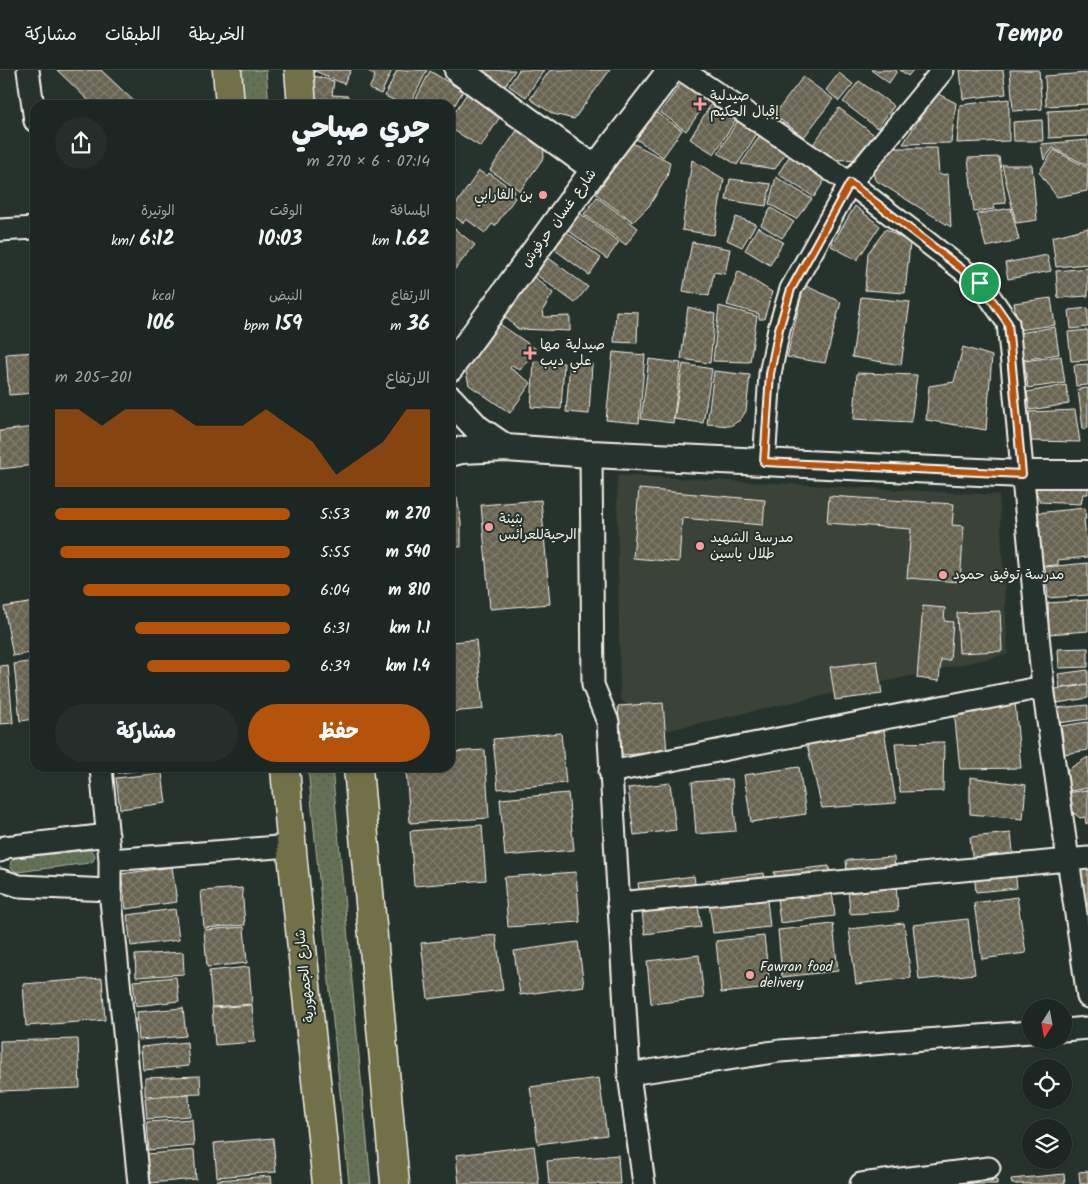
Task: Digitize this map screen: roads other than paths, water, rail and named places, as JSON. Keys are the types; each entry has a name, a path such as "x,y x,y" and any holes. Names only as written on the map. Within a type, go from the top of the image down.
{"main road":[{"path":"227,70 230,100"},
{"path":"299,70 302,100"},
{"name":"شارع الجمهورية","path":"285,772 291,846 327,1184"},
{"path":"358,772 395,1184"}],"street":[{"path":"28,70 32,100"},
{"path":"302,100 309,70"},
{"name":"شارع غسان حرفوش","path":"455,361 594,169 671,70"},
{"path":"682,70 850,183 980,283 1008,323 1043,687 1078,859 1088,997"},
{"path":"764,462 770,374 779,329 791,289 850,183 943,70"},
{"path":"463,71 594,169"},
{"path":"0,230 30,228"},
{"path":"455,404 478,429 506,448"},
{"path":"455,452 506,448 591,454 1022,474 1088,474"},
{"path":"591,454 593,685 608,722 629,1074 644,1184"},
{"path":"610,772 1043,687"},
{"path":"101,772 110,860 110,890 139,1184"},
{"path":"0,851 5,848 108,835"},
{"path":"110,860 291,846"},
{"path":"618,903 1078,859"},
{"path":"0,880 19,886 110,890"},
{"path":"1072,1029 1088,1028"},
{"path":"629,1074 780,1051 1022,1033"},
{"path":"861,1184 989,1168"}],"place":[{"name":"صيدلية إقبال الحكيم","path":"700,104"},
{"name":"بن الفارابي","path":"543,195"},
{"name":"صيدلية مها علي ديب","path":"530,353"},
{"name":"بثينة الرحيةللعرائس","path":"489,527"},
{"name":"مدرسة الشهيد طلال ياسين","path":"700,546"},
{"name":"مدرسة توفيق حمود","path":"943,575"},
{"name":"Fawran food delivery","path":"750,975"}]}
